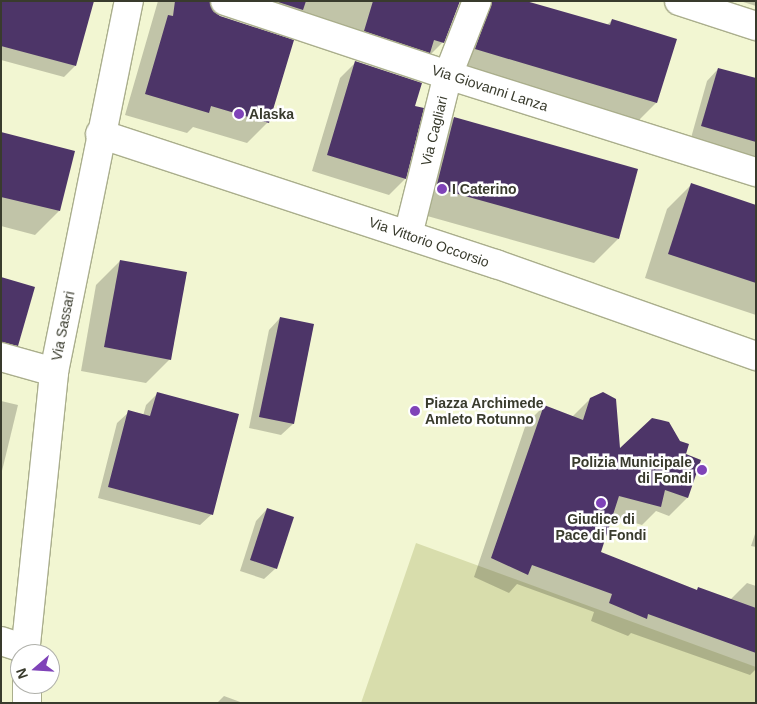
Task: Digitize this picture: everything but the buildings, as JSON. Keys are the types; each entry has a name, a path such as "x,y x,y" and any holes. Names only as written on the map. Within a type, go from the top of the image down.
{"street":[{"name":"Via Sassari","path":"18,644 54,372 100,134 129,1"},
{"name":"Via Giovanni Lanza","path":"225,1 448,76 756,172"},
{"name":"Via Cagliari","path":"408,235 448,76 477,1"},
{"path":"679,1 756,26"},
{"name":"Via Vittorio Occorsio","path":"100,134 408,235 756,356"},
{"path":"1,357 54,372"}],"green space":[{"path":"416,543 756,667 756,703 361,703"}],"place":[{"name":"Alaska","path":"239,114"},
{"name":"I Caterino","path":"442,189"},
{"name":"Piazza Archimede Amleto Rotunno","path":"415,411"},
{"name":"Polizia Municipale di Fondi","path":"702,470"},
{"name":"Giudice di Pace di Fondi","path":"601,503"}]}
